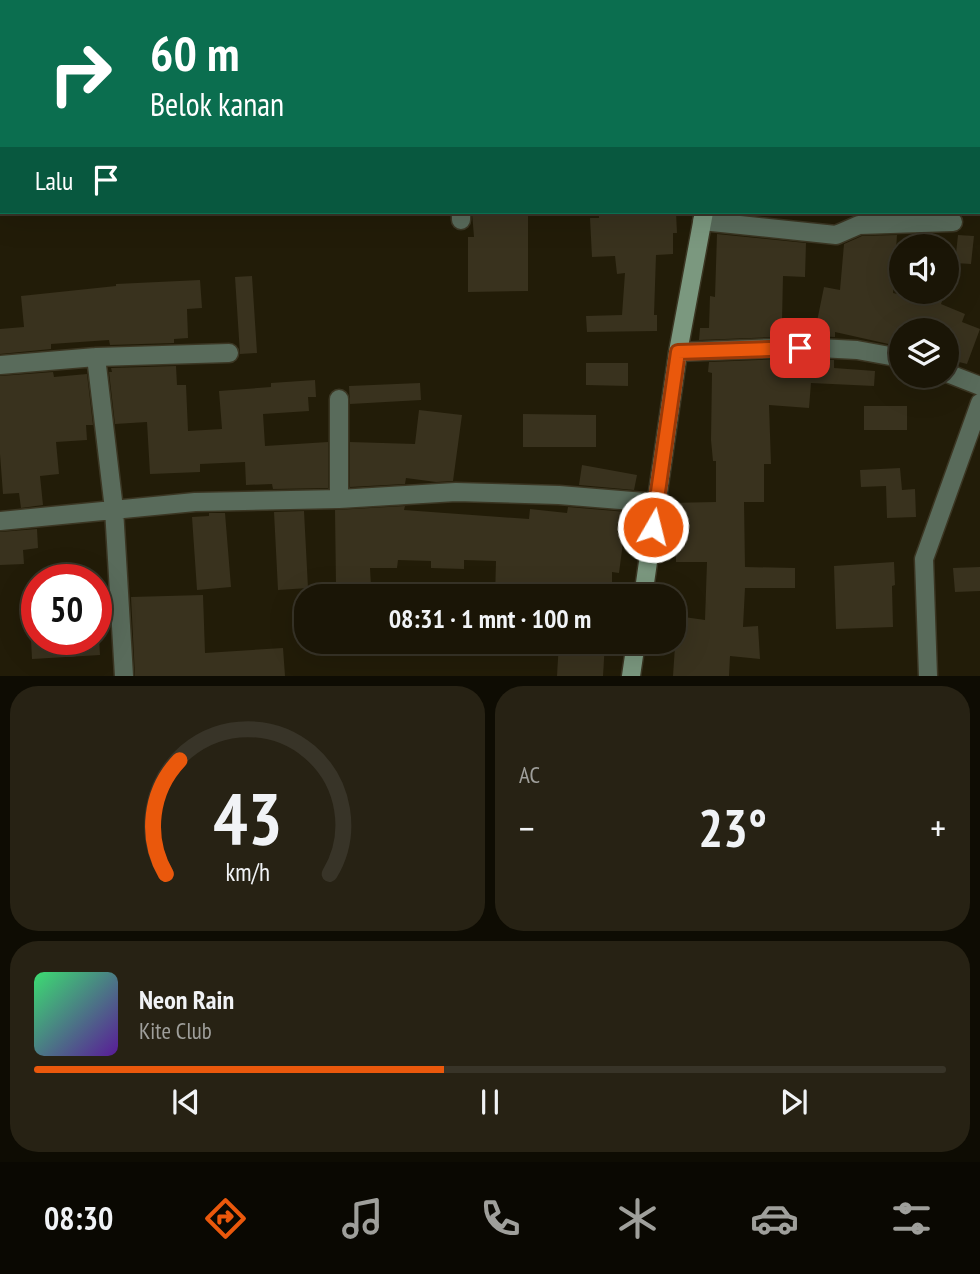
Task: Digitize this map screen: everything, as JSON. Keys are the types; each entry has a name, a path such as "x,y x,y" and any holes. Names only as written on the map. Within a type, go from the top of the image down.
{"main road":[{"path":"645,584 678,352 703,216"},
{"path":"631,676 634,654"}],"street":[{"path":"703,216 836,235 859,225 953,222"},
{"path":"678,352 800,348 857,350 889,356"},
{"path":"0,365 96,357 229,353"},
{"path":"96,357 114,509 124,676"},
{"path":"959,378 980,386"},
{"path":"339,499 340,399"},
{"path":"928,676 924,559 980,403"},
{"path":"0,521 195,502 339,499 456,492 559,495 657,503"}],"building":[{"path":"472,214 528,214 528,291 468,292 468,237 474,237"},
{"path":"599,214 676,214 677,233 673,233 673,254 656,255 654,315 657,315 657,331 587,332 586,316 622,315 625,273 617,274 615,256 592,257 590,218 599,218"},
{"path":"717,234 806,243 805,277 783,276 782,321 777,321 776,337 699,340 700,328 709,328 710,296 715,297"},
{"path":"889,235 889,304 941,304 965,314 962,322 980,329 967,364 959,362 959,318 889,318 889,344 835,332 835,337 814,336 824,287 840,290 844,244 862,236"},
{"path":"959,235 974,236 971,264 959,263"},
{"path":"252,276 257,353 240,354 235,277"},
{"path":"200,280 202,308 187,309 188,338 174,339 174,343 110,345 109,340 51,344 51,349 0,354 0,329 24,327 21,296 116,284"},
{"path":"834,360 834,368 875,371 874,386 811,383 809,408 769,405 771,464 764,464 764,502 744,502 745,567 795,568 795,588 745,588 743,627 758,626 760,659 730,656 729,676 673,676 674,654 686,654 686,617 705,620 707,562 676,562 676,529 668,529 668,503 716,502 716,461 713,461 711,440 712,373 708,372 709,362"},
{"path":"586,363 628,363 628,386 586,385"},
{"path":"176,366 177,385 186,385 188,431 222,429 219,391 315,380 316,397 308,397 309,411 263,414 265,446 328,442 328,488 273,489 272,484 246,485 245,462 200,464 200,472 150,474 147,422 115,424 109,372 112,372 111,368"},
{"path":"53,372 54,377 87,374 93,425 86,425 87,440 56,442 59,474 40,476 43,505 21,508 19,493 3,494 0,376"},
{"path":"420,383 421,400 350,404 349,386"},
{"path":"864,406 907,406 907,430 864,430"},
{"path":"419,410 462,415 453,481 406,478 405,484 350,487 350,442 415,444"},
{"path":"523,414 596,415 596,447 523,447"},
{"path":"582,465 637,475 634,490 579,485"},
{"path":"900,468 902,490 915,489 916,517 887,518 886,486 861,487 860,470"},
{"path":"405,506 404,510 529,519 530,509 567,513 568,507 627,512 619,573 612,572 612,584 495,584 496,561 464,560 464,569 431,568 431,561 398,560 397,568 370,568 371,584 336,584 335,510"},
{"path":"304,511 308,584 294,584 294,589 278,590 274,512"},
{"path":"209,513 225,513 231,587 197,590 192,517 209,516"},
{"path":"37,529 38,548 23,550 24,564 0,565 0,532"},
{"path":"894,562 893,627 836,629 834,566"},
{"path":"980,567 980,591 955,592 953,568"},
{"path":"203,595 205,653 283,648 285,676 135,676 131,597"},
{"path":"558,654 604,654 603,676 557,676"},
{"path":"32,655 100,655 32,659"}],"route":[{"path":"653,527 678,352 800,348"}]}
